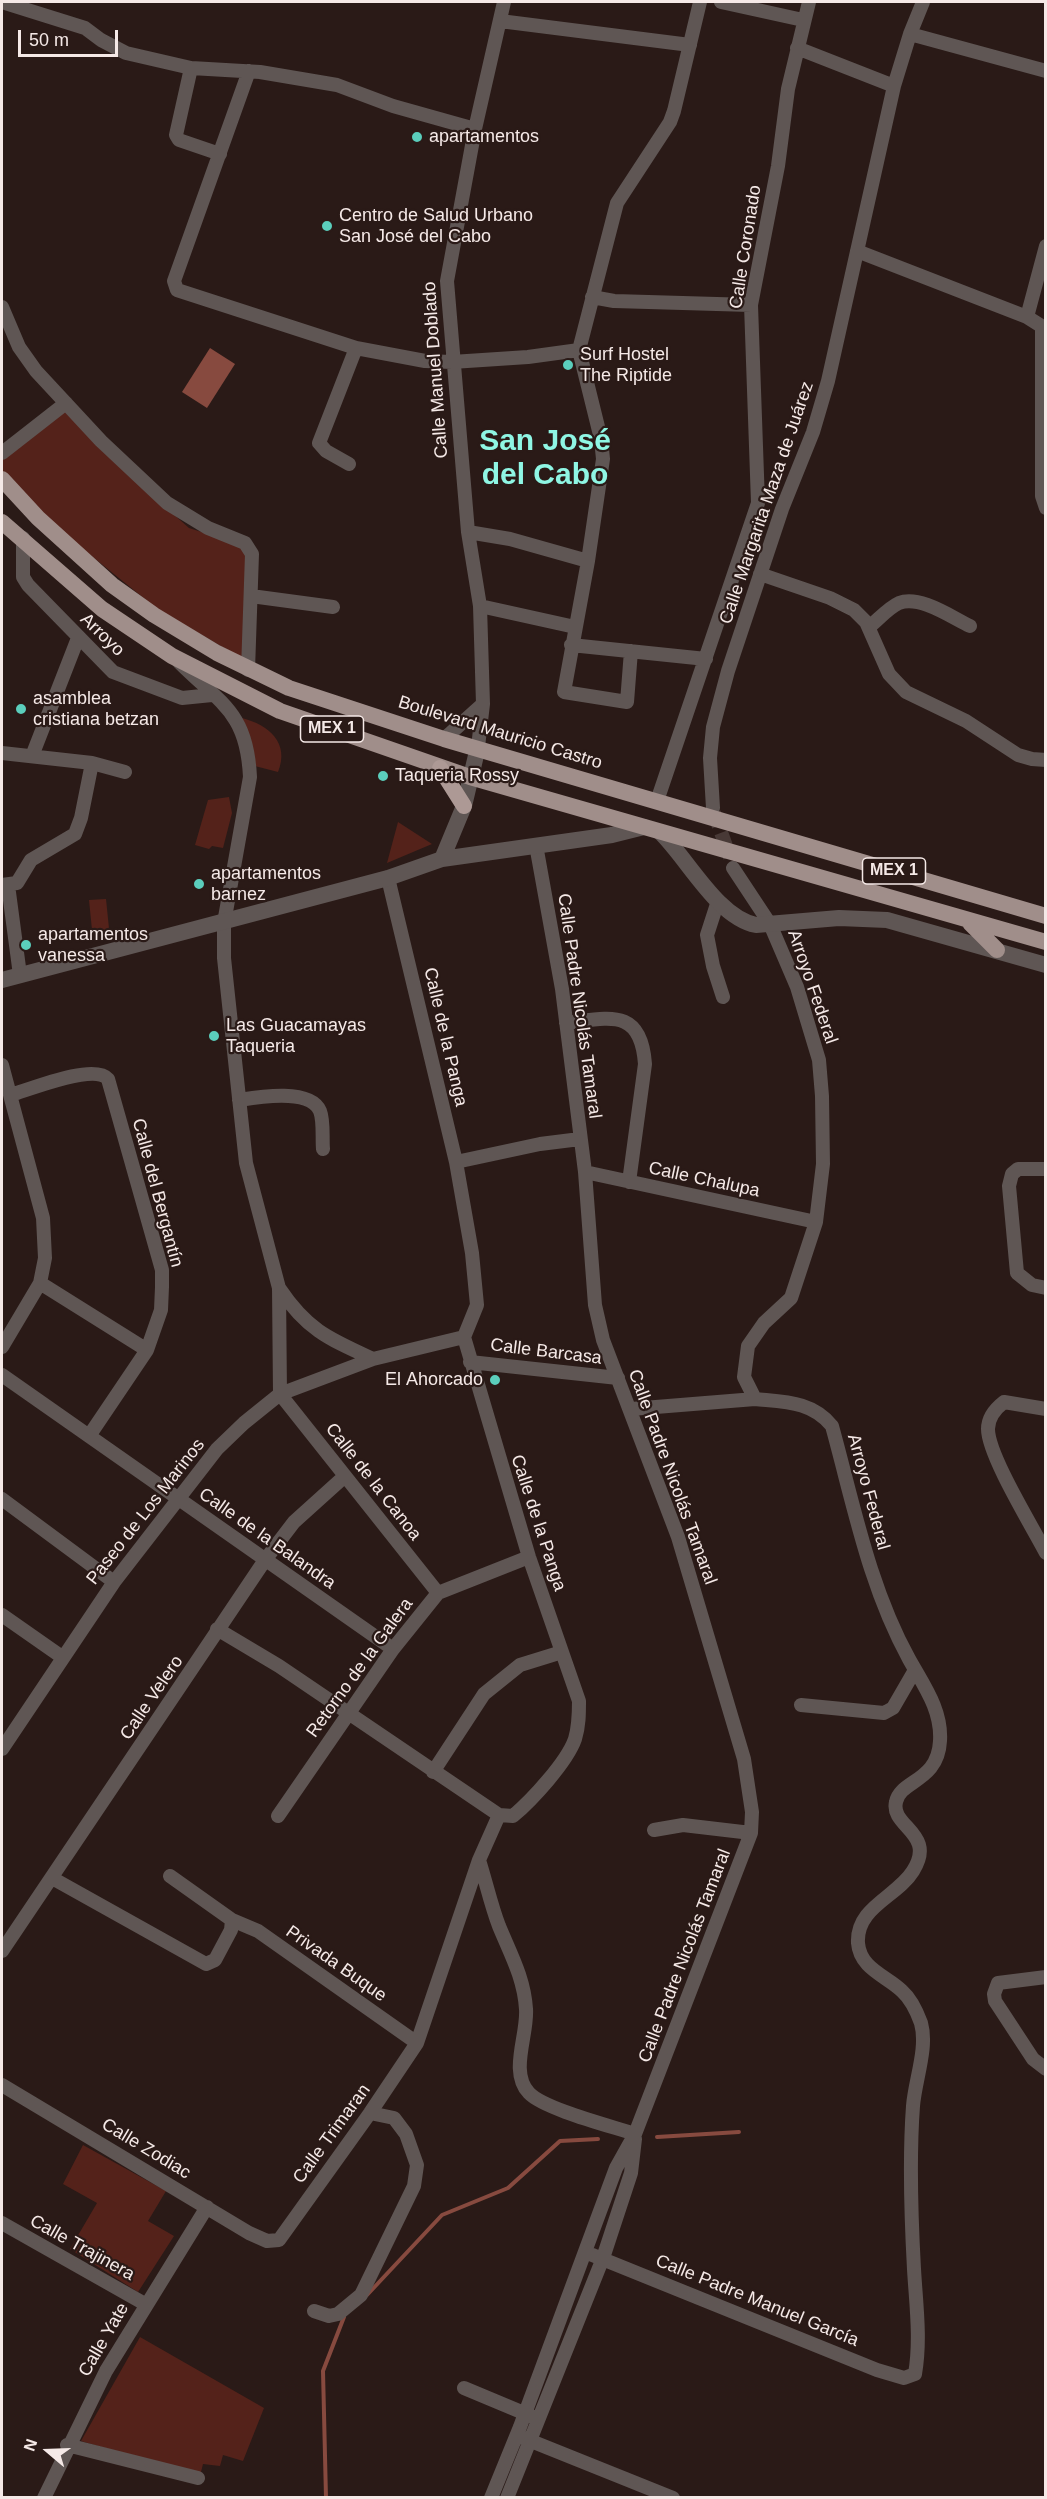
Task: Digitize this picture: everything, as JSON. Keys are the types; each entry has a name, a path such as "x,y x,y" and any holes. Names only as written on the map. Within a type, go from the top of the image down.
{"highway":[{"path":"440,768 464,806"}],"main road":[{"name":"Boulevard Mauricio Castro","path":"2,479 38,518 112,585 154,615 248,670 289,688 444,739 478,747 1046,916"},
{"name":"MEX 1","path":"2,522 102,609 172,656 280,711 440,768 1046,942"},
{"path":"967,920 997,950"}],"street":[{"path":"2,2 86,28 101,40 126,53 191,68 249,71 337,85 393,106 475,129"},
{"name":"Calle Manuel Doblado","path":"478,747 483,704 480,606 468,532 452,362 447,268 504,2"},
{"path":"631,651 627,702 564,692 588,561 603,459 601,439 579,350 618,204 670,122 700,2"},
{"path":"721,2 803,20"},
{"name":"Calle Coronado","path":"758,503 751,305 797,48 809,2"},
{"name":"Calle Margarita Maza de Juárez","path":"713,808 710,758 714,728 728,671 782,509 813,432 828,381 894,86 910,34 923,2"},
{"path":"500,21 690,45"},
{"path":"910,34 1046,71"},
{"path":"797,48 894,86"},
{"path":"191,68 176,135 179,140 220,154"},
{"path":"249,71 174,281 177,290 356,348 425,361 452,362 528,357 579,350"},
{"path":"1027,316 1046,246"},
{"path":"857,251 1027,316 1044,329 1042,496 1045,507"},
{"path":"592,297 614,301 751,305"},
{"path":"2,307 19,347 36,371 101,441 167,503 208,528 244,543 252,554 248,670"},
{"path":"349,464 326,451 319,443 356,348"},
{"path":"2,453 66,403"},
{"path":"758,503 782,509"},
{"name":"Calle Margarita Maza de Juárez","path":"657,801 758,503"},
{"path":"468,532 510,539 588,561"},
{"name":"Arroyo","path":"22,538 23,577 78,638 120,676 182,698 212,695"},
{"path":"760,574 830,598 854,610 869,627 889,674 906,692 966,721 1018,755 1046,760"},
{"path":"251,596 333,607"},
{"path":"869,627 891,609 909,601 919,603 970,626"},
{"path":"480,606 575,627"},
{"path":"32,756 78,638"},
{"path":"571,645 706,659"},
{"path":"172,656 233,712 244,736 249,759 249,777 224,923 224,958 246,1163 279,1288 280,1394"},
{"path":"444,739 483,704"},
{"path":"442,859 464,806 478,747"},
{"path":"2,753 92,763 125,772"},
{"path":"20,975 5,885 17,883 31,861 75,834 81,818 92,763"},
{"path":"2,980 388,878 442,859 652,830 718,901 746,923 770,924 839,918 887,920 1046,965"},
{"name":"Calle Padre Nicolás Tamaral","path":"491,2498 525,2414 616,2168 635,2134 751,1833 752,1804 744,1759 678,1537 603,1340 595,1305 585,1172 566,1023 536,845"},
{"name":"Arroyo Federal","path":"733,868 770,924 797,987 819,1060 822,1096 823,1164 816,1222 791,1298 764,1323 748,1346 744,1377 755,1400 795,1403 815,1409 832,1426 868,1566 889,1622 939,1713 940,1741 934,1766 926,1776 901,1792 895,1803 896,1810 903,1821 917,1835 920,1848 918,1863 912,1874 862,1920 858,1945 865,1962 883,1979 902,1990 913,2005 922,2025 922,2050 913,2108 912,2218 918,2322 915,2374"},
{"name":"Calle de la Panga","path":"388,878 456,1162 477,1284 477,1305 464,1337 529,1557 579,1701 580,1720 574,1741 547,1781 513,1816 499,1815"},
{"path":"718,901 707,934 723,997"},
{"path":"566,1023 612,1017 627,1020 644,1049 645,1064 629,1182"},
{"path":"2,1065 43,1218 45,1258 40,1283 2,1347"},
{"name":"Calle del Bergantín","path":"11,1095 89,1072 98,1072 108,1078 162,1270 161,1310 147,1350 89,1436"},
{"path":"239,1100 294,1096 313,1103 321,1112 323,1149"},
{"path":"456,1162 540,1144 580,1139"},
{"path":"1046,1169 1018,1168 1012,1174 1009,1186 1017,1273 1032,1285 1046,1288"},
{"name":"Calle Chalupa","path":"585,1172 816,1222"},
{"path":"40,1283 147,1350"},
{"path":"279,1288 306,1324 338,1344 374,1359"},
{"name":"Paseo de Los Marinos","path":"3,1744 114,1582 217,1449 280,1394 374,1359 464,1337"},
{"name":"Calle Barcasa","path":"470,1362 618,1378"},
{"name":"Calle de la Balandra","path":"2,1375 393,1649"},
{"name":"Calle de la Canoa","path":"280,1394 438,1593"},
{"path":"631,1409 755,1400"},
{"path":"1046,1409 1004,1402 994,1410 988,1428 991,1447 1046,1553"},
{"name":"Calle Velero","path":"2,1951 265,1560 294,1522 345,1476"},
{"path":"2,1499 114,1582"},
{"name":"Retorno de la Galera","path":"278,1816 393,1649 438,1593 529,1557"},
{"path":"2,1615 62,1657"},
{"path":"217,1629 279,1666 499,1815"},
{"path":"433,1772 484,1694 520,1665 562,1652"},
{"path":"801,1705 884,1713 893,1708 915,1670"},
{"name":"Calle Trimaran","path":"273,2242 284,2235 417,2043 479,1860 499,1815"},
{"path":"654,1830 683,1825 751,1833"},
{"path":"479,1860 500,1927 519,1969 524,1990 525,2035 519,2073 522,2084 538,2101 635,2134"},
{"name":"Privada Buque","path":"171,1876 232,1920 258,1931 417,2043"},
{"path":"52,1878 206,1964 215,1960 220,1953 231,1930 232,1920"},
{"path":"1045,2069 1033,2059 995,2001 994,1994 998,1983 1007,1980 1046,1977"},
{"name":"Calle Zodiac","path":"2,2085 249,2233 273,2242"},
{"path":"314,2311 329,2316 338,2314 361,2295 414,2186 417,2165 403,2128 394,2118 370,2113"},
{"name":"Calle Padre Nicolás Tamaral","path":"507,2498 603,2258 632,2173 635,2134"},
{"name":"Calle Yate","path":"44,2498 67,2445 145,2304 207,2207"},
{"name":"Calle Trajinera","path":"2,2223 145,2304"},
{"name":"Calle Padre Manuel García","path":"585,2252 877,2370 904,2378 915,2374"},
{"path":"464,2388 538,2418"},
{"path":"517,2434 673,2498"},
{"path":"67,2445 198,2478"}],"shaded area":[{"path":"210,348 235,364 207,408 182,392"},
{"path":"66,410 100,449 189,528 242,545 249,555 243,659 156,608 52,524 2,474 2,458"},
{"path":"242,718 261,725 275,737 281,752 278,772 251,765"},
{"path":"229,797 232,813 223,848 212,846 209,849 195,845 208,800"},
{"path":"398,822 432,844 387,863"},
{"path":"106,899 110,938 93,940 89,900"},
{"path":"83,2145 166,2191 148,2221 174,2236 138,2292 70,2249 97,2203 63,2184"},
{"path":"140,2337 264,2408 243,2461 223,2455 220,2466 203,2464 200,2476 81,2441"}],"waterway":[{"path":"657,2137 739,2132"},
{"path":"367,2295 442,2215 508,2188 560,2141 598,2139"},
{"path":"326,2498 323,2371 344,2317"}],"tunnel":[{"path":"714,813 730,857"}],"place":[{"name":"apartamentos","path":"417,137"},
{"name":"Centro de Salud Urbano San José del Cabo","path":"327,226"},
{"name":"Surf Hostel The Riptide","path":"568,365"},
{"name":"asamblea cristiana betzan","path":"21,709"},
{"name":"Taqueria Rossy","path":"383,776"},
{"name":"apartamentos barnez","path":"199,884"},
{"name":"apartamentos vanessa","path":"26,945"},
{"name":"Las Guacamayas Taqueria","path":"214,1036"},
{"name":"El Ahorcado","path":"495,1380"}],"district":[{"name":"San José del Cabo","path":"545,459"}]}
